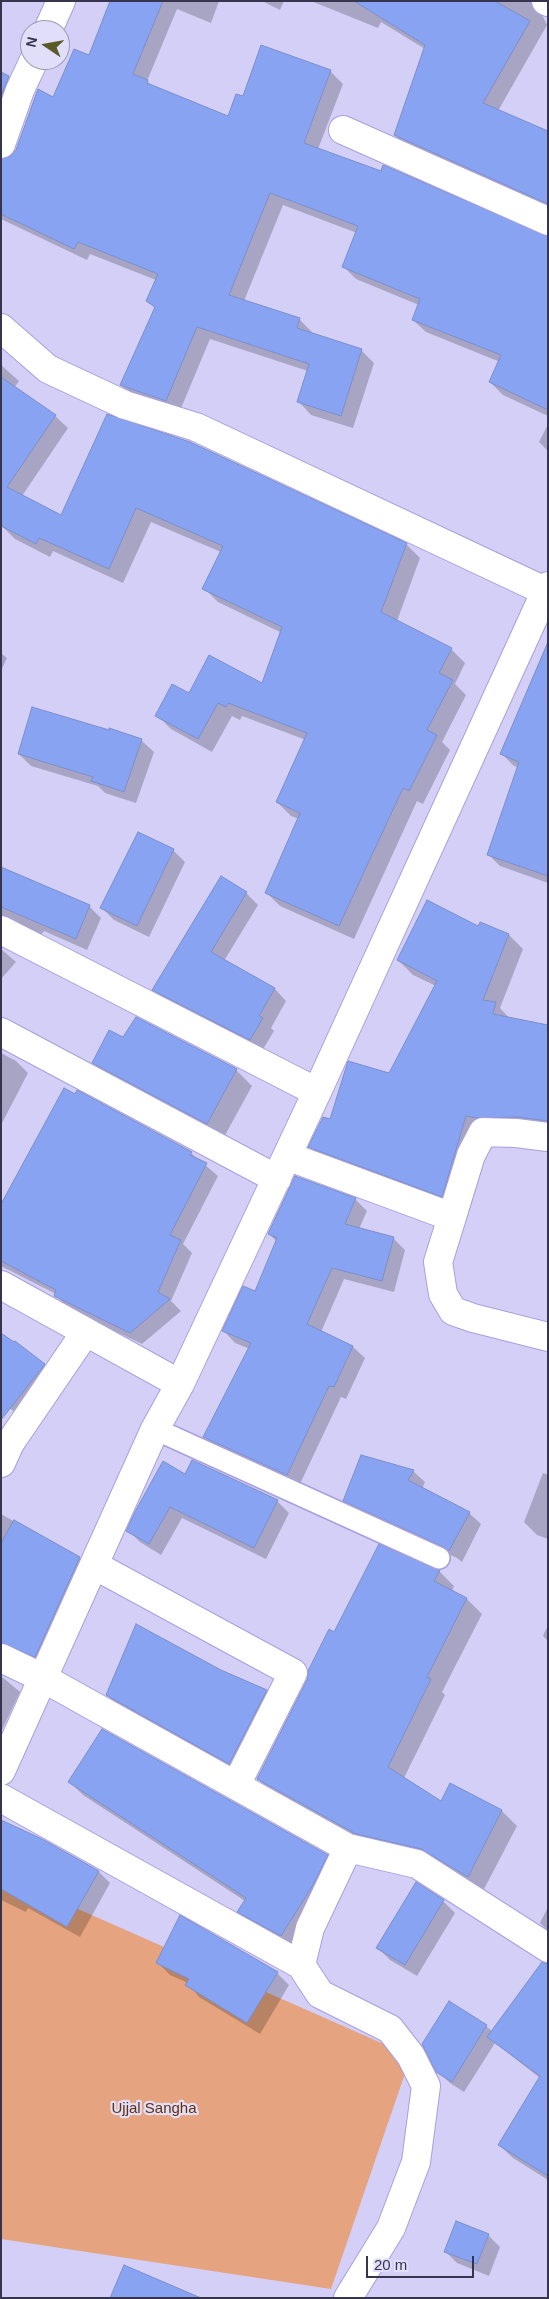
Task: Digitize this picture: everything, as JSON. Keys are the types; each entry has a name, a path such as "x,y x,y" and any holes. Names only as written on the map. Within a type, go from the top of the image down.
{"street":[{"path":"52,20 61,1"},
{"path":"1,144 20,90 29,70"},
{"path":"343,130 548,221"},
{"path":"1,328 48,369 125,405 196,427 546,588 318,1092 180,1384 155,1429 1,1770"},
{"path":"1,930 318,1092"},
{"path":"1,1032 282,1167 452,1217"},
{"path":"548,1137 516,1133 482,1132 471,1155 438,1262 443,1294 453,1311 480,1320 548,1337"},
{"path":"1,1285 180,1384"},
{"path":"1,1463 10,1443 85,1333"},
{"path":"94,1565 293,1673 236,1785"},
{"path":"1,1658 43,1678 348,1848 418,1864 548,1948"},
{"path":"1,1798 301,1965 320,1994 390,2029 412,2056 426,2086 416,2162 392,2228 348,2298"},
{"path":"301,1965 310,1928 348,1848"}],"lane":[{"path":"155,1429 439,1558"}],"green space":[{"name":"Ujjal Sangha","path":"1,1875 411,2056 331,2289 1,2239"}],"building":[{"path":"110,1 163,1 133,74 148,80 147,83 228,116 236,94 243,96 261,45 331,70 304,143 381,171 383,165 548,236 548,410 489,382 501,355 412,320 420,299 342,267 358,226 270,193 229,295 300,318 297,328 362,349 341,416 297,402 309,364 197,327 166,401 120,385 155,307 146,301 158,274 78,242 74,249 1,214 1,159 11,156 16,150 38,89 53,97 65,70 70,70 70,58 74,49 89,55"},
{"path":"354,1 495,1 530,21 483,103 548,131 548,204 394,135 425,45"},
{"path":"1,72 9,76 1,96"},
{"path":"1,377 56,415 7,487 61,515 107,414 190,442 407,543 381,612 452,648 439,673 453,680 427,730 437,735 409,791 403,788 339,926 265,893 300,813 276,802 307,733 228,703 226,707 218,703 198,739 155,716 172,684 189,693 209,655 262,683 282,627 202,589 223,546 136,508 109,569 39,538 36,544 1,526"},
{"path":"548,642 548,876 487,855 519,762 500,754"},
{"path":"32,707 142,739 124,792 91,781 93,777 18,754"},
{"path":"138,832 174,849 137,926 100,908"},
{"path":"1,867 90,905 76,939 1,907"},
{"path":"221,876 247,892 211,952 275,988 259,1016 263,1018 250,1040 152,990"},
{"path":"427,900 478,926 480,922 509,934 483,1000 496,1002 493,1014 548,1025 548,1121 517,1117 476,1118 466,1116 442,1197 308,1147 323,1117 330,1119 348,1061 389,1073 437,981 397,960"},
{"path":"136,1017 237,1069 207,1124 92,1063 109,1030 123,1037"},
{"path":"64,1088 75,1094 77,1090 192,1152 190,1155 207,1163 170,1235 181,1240 158,1292 170,1299 130,1333 54,1296 56,1290 1,1261 1,1204"},
{"path":"295,1176 356,1198 345,1224 394,1237 382,1281 332,1268 307,1324 353,1346 334,1387 329,1386 287,1475 203,1437 251,1343 222,1331 243,1286 255,1291 277,1238 268,1234"},
{"path":"1,1333 15,1341 45,1364 1,1420"},
{"path":"361,1455 414,1470 408,1480 470,1512 449,1551 343,1501"},
{"path":"192,1460 278,1500 254,1548 170,1507 149,1544 126,1531 163,1461 185,1474"},
{"path":"14,1520 80,1557 35,1657 1,1643 1,1543"},
{"path":"379,1544 440,1570 434,1581 467,1598 427,1677 431,1679 388,1767 441,1801 450,1783 502,1810 468,1877 421,1849 356,1834 257,1779 307,1680 308,1671 329,1629 334,1632"},
{"path":"136,1624 221,1670 267,1690 229,1764 106,1695"},
{"path":"102,1729 328,1855 313,1885 281,1936 237,1912 246,1898 68,1782"},
{"path":"1,1820 42,1839 99,1871 67,1927 1,1889"},
{"path":"416,1882 444,1900 405,1965 376,1948"},
{"path":"180,1915 278,1972 247,2023 185,1985 189,1979 156,1963"},
{"path":"542,1962 548,1964 548,2176 498,2145 540,2076 487,2037"},
{"path":"449,2001 487,2025 452,2082 436,2072 422,2044"},
{"path":"456,2221 489,2234 477,2264 444,2252"},
{"path":"124,2265 201,2298 110,2298"}]}
